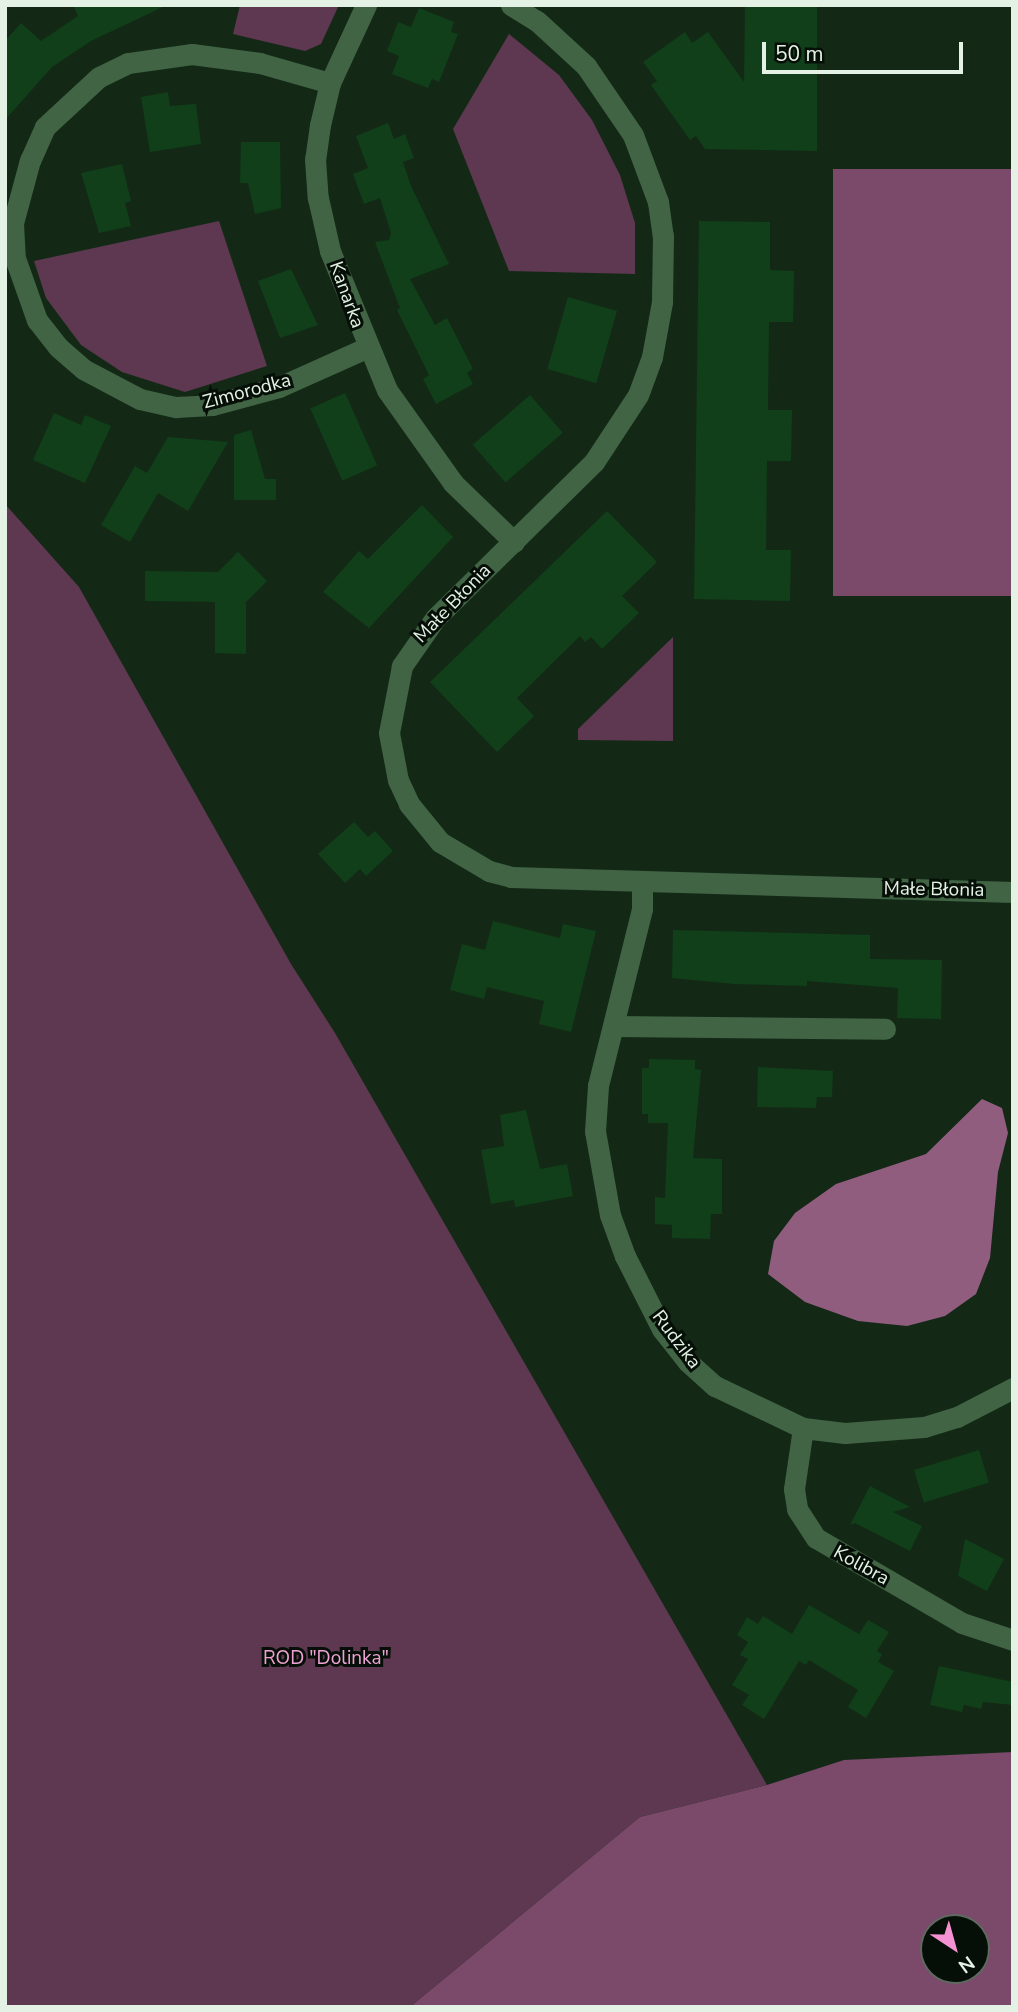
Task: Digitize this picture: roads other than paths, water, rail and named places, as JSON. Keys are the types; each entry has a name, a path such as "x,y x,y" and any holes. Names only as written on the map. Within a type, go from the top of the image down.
{"street":[{"name":"Kanarka","path":"366,5 330,83 315,159 318,198 330,251 366,348 387,390 433,458 514,542"},
{"name":"Małe Błonia","path":"511,5 568,47 622,113 658,202 663,250 659,327 638,395 594,462 436,617 402,666 389,733 398,780 421,823 440,842 489,872 538,881 1013,892"},
{"name":"Zimorodka","path":"330,83 260,63 192,54 128,62 99,77 45,127 30,160 13,223 15,258 37,320 58,347 83,369 140,399 176,407 212,405 279,387 366,348"},
{"name":"Rudzika","path":"642,884 642,909 598,1086 595,1131 610,1215 625,1256 663,1329 688,1362 740,1401 803,1428 845,1433 924,1427 957,1417 1013,1388"},
{"path":"613,1026 885,1028"},
{"name":"Kolibra","path":"803,1428 794,1489 797,1509 816,1538 962,1623 1013,1640"}],"park label":[{"name":"ROD \"Dolinka\"","path":"326,1659"}]}
